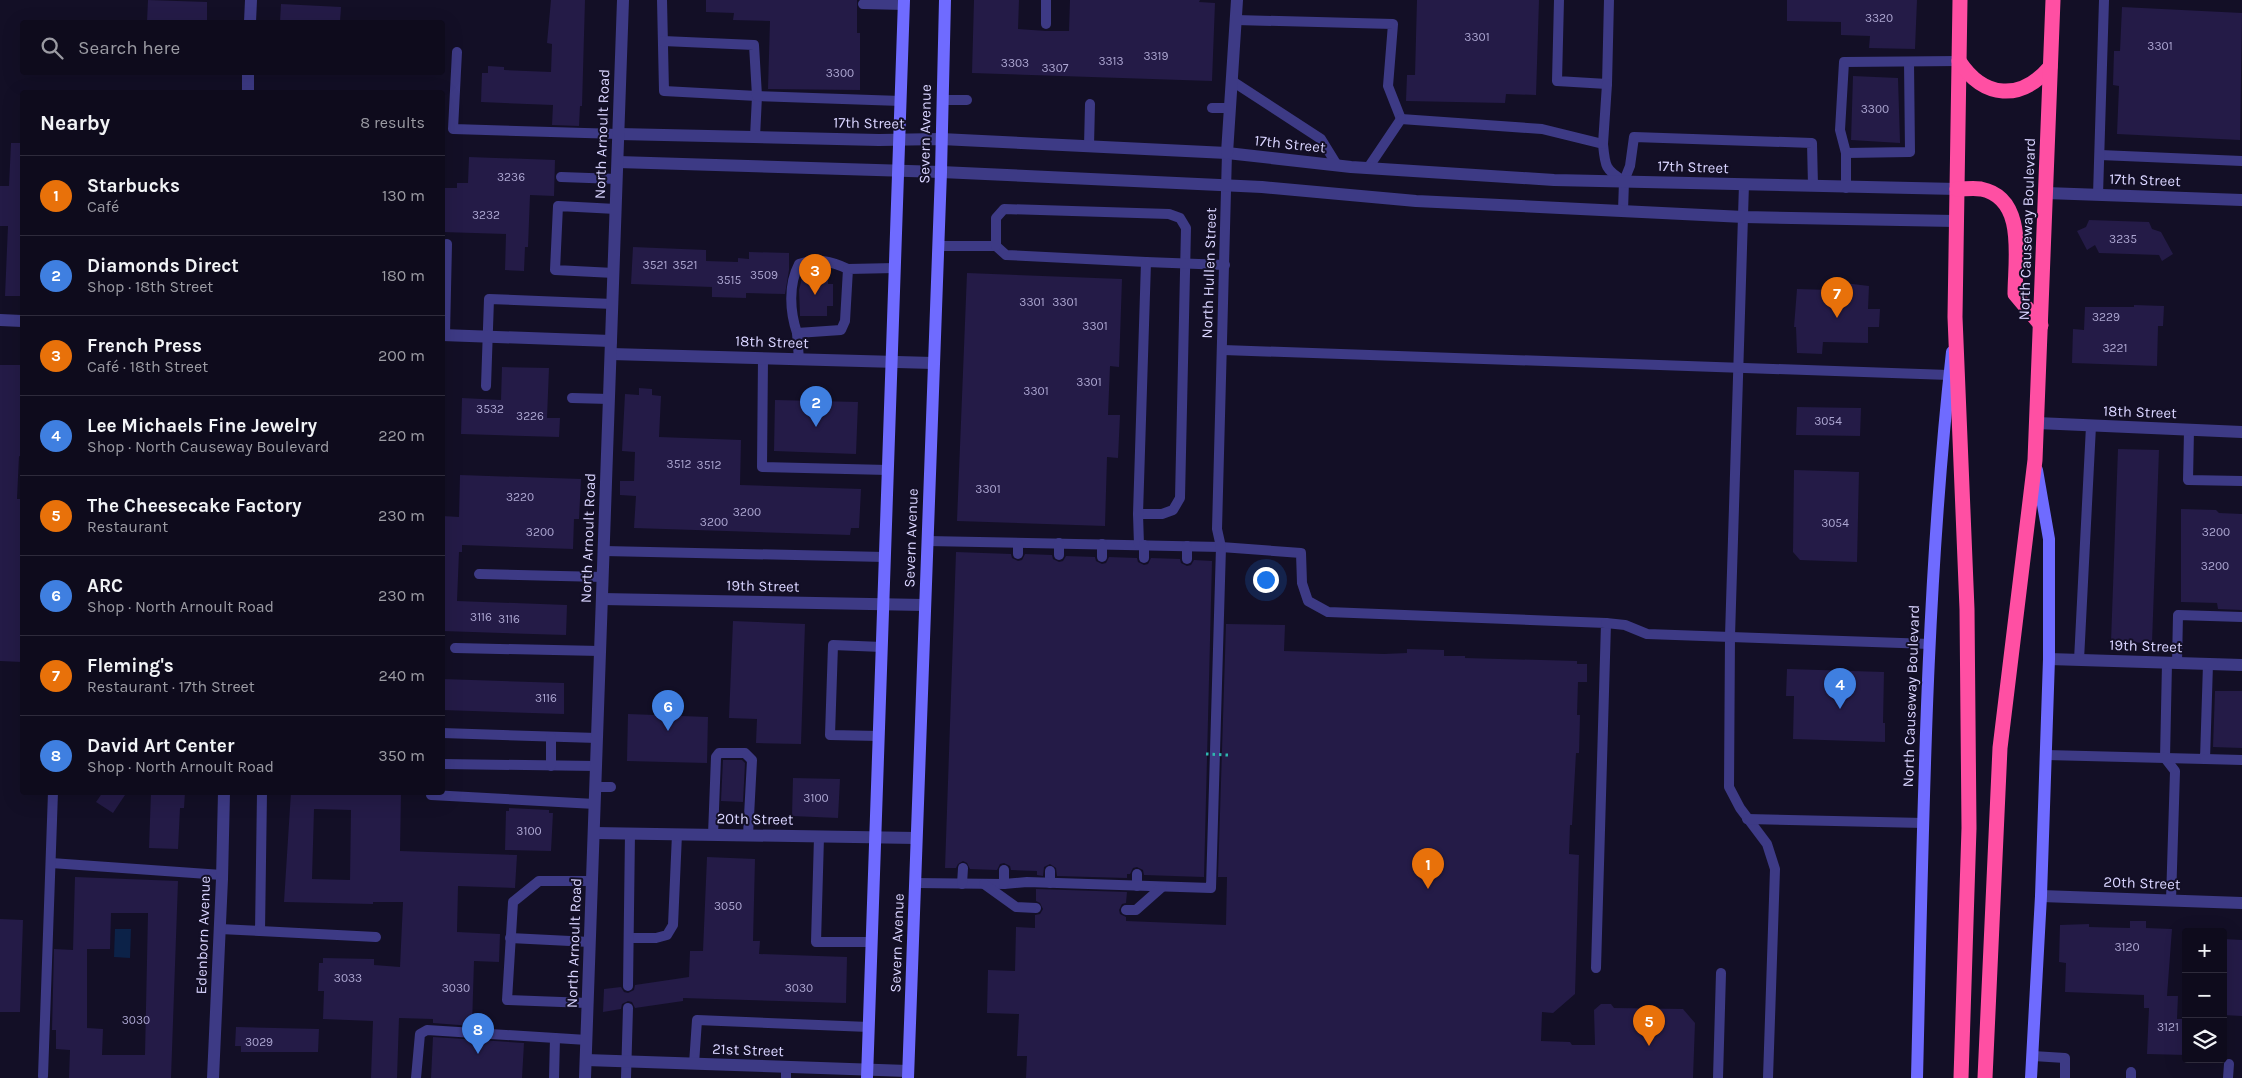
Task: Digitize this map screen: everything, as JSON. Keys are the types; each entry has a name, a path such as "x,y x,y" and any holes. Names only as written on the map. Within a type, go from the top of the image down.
{"highway":[{"name":"North Causeway Boulevard","path":"1960,0 1955,221 1955,317 1967,608 1969,809 1962,1078"},
{"name":"North Causeway Boulevard","path":"1985,1078 2000,748 2035,460 2053,0"},
{"path":"1959,61 1968,74 1980,84 1995,90 2011,91 2033,83 2040,79 2050,67"},
{"path":"1957,189 1982,189 1998,197 2012,213 2016,233 2014,294 2041,325"}],"street":[{"path":"250,20 251,0"},
{"name":"North Arnoult Road","path":"585,1078 623,0"},
{"name":"Severn Avenue","path":"908,1075 941,172 940,138 945,0"},
{"name":"North Hullen Street","path":"1227,153 1237,0"},
{"name":"Severn Avenue","path":"868,1074 904,3"},
{"path":"248,75 248,90"},
{"name":"17th Street","path":"619,134 900,140 940,138 1227,153 1368,168 1554,180 1957,189"},
{"path":"618,162 941,172 1228,186 1416,201 1744,217 1955,221"},
{"name":"17th Street","path":"2046,192 2242,200"},
{"name":"North Causeway Boulevard","path":"1917,1078 1930,644 1941,448 1955,317"},
{"path":"0,320 20,321"},
{"name":"18th Street","path":"445,335 764,358 933,363"},
{"name":"18th Street","path":"2037,424 2242,432"},
{"name":"North Causeway Boulevard","path":"2031,1078 2041,896 2049,659 2049,539 2035,460"},
{"name":"19th Street","path":"602,599 924,605"},
{"name":"19th Street","path":"2049,659 2242,665"},
{"name":"Edenborn Avenue","path":"213,1078 224,795"},
{"name":"20th Street","path":"594,833 916,838"},
{"name":"20th Street","path":"2041,896 2242,903"},
{"name":"21st Street","path":"586,1060 694,1064 786,1073 908,1075"}],"lane":[{"path":"662,0 664,91 901,102"},
{"path":"1046,0 1046,24"},
{"path":"1559,0 1557,81 1607,84"},
{"path":"1609,0 1603,144 1608,172 1624,181"},
{"path":"2098,195 2104,0"},
{"path":"863,4 904,3"},
{"path":"1236,20 1392,24 1388,86 1401,119"},
{"path":"663,41 754,44 757,96 755,137"},
{"path":"457,52 453,129 619,134"},
{"path":"1846,188 1846,152 1840,130 1844,62 1959,61"},
{"path":"1846,152 1910,152 1909,62"},
{"path":"1232,81 1321,138 1337,165"},
{"path":"942,100 967,100"},
{"path":"1089,146 1090,104"},
{"path":"1212,108 1230,108"},
{"path":"1401,119 1542,129 1603,144"},
{"path":"1368,168 1401,119"},
{"path":"1623,211 1624,181 1630,166 1634,137 1812,143 1813,186"},
{"name":"North Hullen Street","path":"1180,888 1211,888 1221,547 1217,528 1228,186 1227,153"},
{"path":"2100,155 2242,161"},
{"path":"561,177 617,178"},
{"path":"1744,184 1730,636 1729,787 1748,819 1767,844 1775,869 1768,1078"},
{"path":"614,272 555,270 558,206 616,209"},
{"path":"996,246 996,218 1004,209 1170,214 1180,218 1186,228 1180,498 1173,510 1162,514 1138,514"},
{"path":"445,305 447,244"},
{"path":"938,246 996,246 1006,255 1225,265"},
{"path":"799,360 797,333 791,316 793,274 798,264 810,260 831,261 848,269 895,268"},
{"path":"1144,558 1138,514 1146,262"},
{"path":"797,333 841,330 844,321 848,269"},
{"path":"486,386 488,299 613,304"},
{"path":"1223,350 1949,375"},
{"path":"764,358 762,467 888,470"},
{"path":"572,398 609,399"},
{"path":"2078,660 2091,426"},
{"path":"2189,430 2188,480 2242,481"},
{"path":"927,541 1221,547 1301,553 1302,583 1308,601 1328,612 1606,622 1625,625 1647,634 1930,644"},
{"path":"973,542 973,552"},
{"path":"1018,542 1018,554"},
{"path":"1059,543 1059,555"},
{"path":"1102,544 1102,557"},
{"path":"1187,546 1187,560"},
{"path":"604,551 885,557"},
{"path":"479,574 603,577"},
{"path":"2171,900 2175,771 2165,758 2172,663 2178,615 2242,617"},
{"path":"1596,968 1606,622"},
{"path":"879,736 830,735 833,645 882,647"},
{"path":"455,648 600,651"},
{"path":"2205,759 2208,664"},
{"path":"445,733 597,738"},
{"path":"550,766 551,737"},
{"path":"713,835 716,757 719,753 732,752 745,753 752,760 748,835"},
{"path":"2046,755 2242,760"},
{"path":"445,764 596,766"},
{"path":"596,787 610,787"},
{"path":"43,1076 53,795"},
{"path":"260,931 262,795"},
{"path":"431,795 595,804"},
{"path":"1748,819 1924,823"},
{"path":"628,986 630,833"},
{"path":"629,938 656,938 667,935 673,925 677,834"},
{"path":"819,836 816,942 872,942"},
{"path":"51,863 222,875"},
{"path":"962,884 963,868"},
{"path":"1004,870 1004,884"},
{"path":"1050,871 1050,883"},
{"path":"1093,873 1093,885"},
{"path":"1137,874 1137,886"},
{"path":"915,883 1050,883 1180,888 1180,876"},
{"path":"588,1003 507,1000 513,902 539,882 592,882"},
{"path":"984,884 1016,908 1036,908"},
{"path":"1126,910 1136,910 1162,887"},
{"path":"220,929 376,937"},
{"path":"510,938 590,942"},
{"path":"1718,1078 1721,972"},
{"path":"626,1078 628,1008"},
{"path":"694,1064 697,1020 869,1027"},
{"path":"416,1078 420,1034 427,1030 587,1040"},
{"path":"554,1078 555,1038"},
{"path":"2032,1056 2065,1058 2065,1078"},
{"path":"2228,1078 2229,1064"}],"path":[{"path":"1206,754 1228,755"}],"water":[{"path":"115,929 131,929 130,958 114,957"}],"building":[{"path":"148,0 207,2 207,20 147,20"},
{"path":"551,0 585,0 582,106 580,106 579,126 552,125 553,105 481,102 482,73 488,73 488,66 504,67 504,70 551,72 552,44 547,43"},
{"path":"706,0 857,0 857,33 860,33 860,90 768,89 770,21 733,20 734,13 706,12"},
{"path":"974,0 1019,0 1018,29 1046,31 1069,31 1070,0 1200,0 1199,2 1215,3 1212,81 972,73"},
{"path":"1417,0 1539,0 1536,95 1506,94 1505,103 1406,101 1407,75 1415,75"},
{"path":"1787,0 1917,0 1915,49 1869,48 1870,36 1841,35 1841,22 1787,21"},
{"path":"281,4 341,7 340,20 280,20"},
{"path":"2122,7 2242,13 2240,140 2117,134 2119,86 2113,85 2114,51 2120,51"},
{"path":"1853,76 1898,78 1900,143 1851,140"},
{"path":"11,143 20,143 20,296 5,296 8,226 0,226 0,186 9,186"},
{"path":"469,157 555,160 554,196 530,195 528,247 525,247 524,271 505,270 506,234 445,232 445,188 457,188 457,183 468,183"},
{"path":"2089,220 2149,222 2152,229 2161,232 2173,254 2162,261 2159,255 2099,253 2095,245 2087,250 2077,231 2086,227"},
{"path":"633,247 706,250 706,261 738,262 738,258 749,259 749,252 789,253 789,270 785,294 746,293 746,298 712,297 712,287 631,284"},
{"path":"804,270 828,270 828,284 833,284 833,306 827,306 827,316 800,316 799,290"},
{"path":"967,273 1122,279 1119,367 1110,366 1108,415 1120,415 1118,458 1107,457 1105,526 957,521"},
{"path":"1844,283 1869,286 1868,309 1880,309 1879,327 1868,327 1868,343 1823,342 1822,354 1797,353 1796,327 1794,327 1797,289 1830,290 1830,284 1843,285"},
{"path":"2134,305 2164,306 2163,326 2158,326 2157,366 2072,363 2073,329 2084,330 2085,307 2134,307"},
{"path":"0,365 20,365 20,456 17,499 20,499 20,662 0,661"},
{"path":"502,367 549,368 547,418 560,418 559,437 461,434 462,398 501,400"},
{"path":"639,388 652,389 652,395 661,396 659,437 741,440 740,485 861,489 859,528 851,528 850,535 634,528 636,496 620,495 620,481 634,481 635,452 622,451 625,394 639,395"},
{"path":"775,400 858,402 856,454 774,451"},
{"path":"1797,407 1861,408 1860,436 1796,435"},
{"path":"2118,449 2159,450 2152,643 2111,642"},
{"path":"1794,470 1859,472 1857,562 1800,560 1793,552"},
{"path":"460,475 581,479 579,519 574,519 573,549 462,545 462,552 459,552 457,601 567,605 566,635 445,631 445,516 459,517"},
{"path":"2181,509 2216,510 2219,513 2242,514 2242,610 2218,609 2217,603 2181,602"},
{"path":"956,552 1011,554 1012,558 1018,561 1022,560 1025,554 1052,555 1053,559 1059,562 1063,561 1066,556 1095,557 1096,561 1102,564 1106,563 1109,557 1137,558 1138,562 1144,565 1148,564 1151,558 1180,559 1181,563 1187,566 1191,565 1194,560 1212,561 1204,877 1144,875 1143,870 1137,867 1133,868 1130,874 1127,874 1127,878 1057,876 1056,868 1050,864 1044,867 1043,876 1037,875 1037,871 1011,870 1010,866 1004,863 1000,864 997,870 970,869 967,863 963,861 956,868 945,868"},
{"path":"733,621 805,624 801,744 756,743 757,719 729,718"},
{"path":"1226,624 1285,625 1284,651 1384,654 1407,653 1407,649 1444,650 1444,656 1577,661 1577,664 1587,664 1587,682 1578,682 1577,715 1580,715 1579,753 1576,753 1572,825 1570,825 1569,854 1579,855 1575,994 1553,1013 1542,1012 1541,1041 1570,1042 1572,1045 1595,1045 1594,1010 1601,1004 1611,1004 1614,1008 1683,1009 1695,1023 1693,1078 1026,1078 1027,1056 1017,1056 1019,1014 987,1013 988,970 1015,971 1016,927 1035,928 1035,915 1040,914 1043,909 1040,903 1036,901 1036,889 1127,892 1126,903 1122,904 1119,910 1120,914 1126,917 1126,921 1226,925 1227,877 1218,877"},
{"path":"1787,669 1884,672 1883,723 1885,723 1885,742 1793,739 1794,696 1786,696"},
{"path":"445,679 564,683 564,714 445,710"},
{"path":"2215,691 2242,691 2242,748 2213,747"},
{"path":"628,714 708,717 707,763 627,761"},
{"path":"723,760 742,760 745,763 743,802 721,801"},
{"path":"793,778 840,779 838,818 792,816"},
{"path":"101,795 125,795 113,813 96,802"},
{"path":"151,795 185,795 184,808 180,808 178,849 149,848"},
{"path":"291,795 401,795 400,851 517,855 515,888 458,886 457,932 500,934 499,962 474,961 472,1026 433,1023 433,1019 399,1018 397,1078 371,1078 373,1021 323,1019 324,991 318,991 319,963 323,963 323,958 374,959 374,965 400,967 403,902 373,902 373,904 284,902","holes":["314,809 351,810 350,880 312,879"]},
{"path":"509,808 549,810 549,813 553,813 551,851 505,850 506,811 509,811"},
{"path":"707,857 755,859 753,941 760,941 759,954 847,957 846,1003 683,998 683,1001 635,1008 632,1002 628,1001 622,1004 621,1009 603,1012 604,989 621,987 624,992 628,993 634,990 635,985 689,977 690,951 703,951"},
{"path":"75,877 178,881 171,1078 69,1078 70,1050 56,1049 56,1030 52,1030 54,949 73,950","holes":["111,913 148,913 145,1055 102,1055 103,1029 87,1028 87,949 110,949"]},
{"path":"0,919 23,920 20,1012 0,1012"},
{"path":"2130,921 2146,921 2146,928 2172,929 2167,996 2178,996 2177,1019 2182,1019 2182,1055 2147,1054 2149,1008 2144,1008 2144,995 2065,992 2066,963 2059,962 2060,925 2089,924 2089,927 2130,928"},
{"path":"2227,939 2242,940 2242,1016 2227,1015"},
{"path":"236,1027 319,1029 318,1052 241,1052 241,1046 235,1046"},
{"path":"433,1037 524,1043 522,1078 431,1078"}],"place":[{"name":"French Press","path":"815,295"},
{"name":"Fleming's","path":"1837,318"},
{"name":"Diamonds Direct","path":"816,427"},
{"name":"Lee Michaels Fine Jewelry","path":"1840,709"},
{"name":"ARC","path":"668,731"},
{"name":"Starbucks","path":"1428,889"},
{"name":"The Cheesecake Factory","path":"1649,1046"},
{"name":"David Art Center","path":"478,1054"}]}
